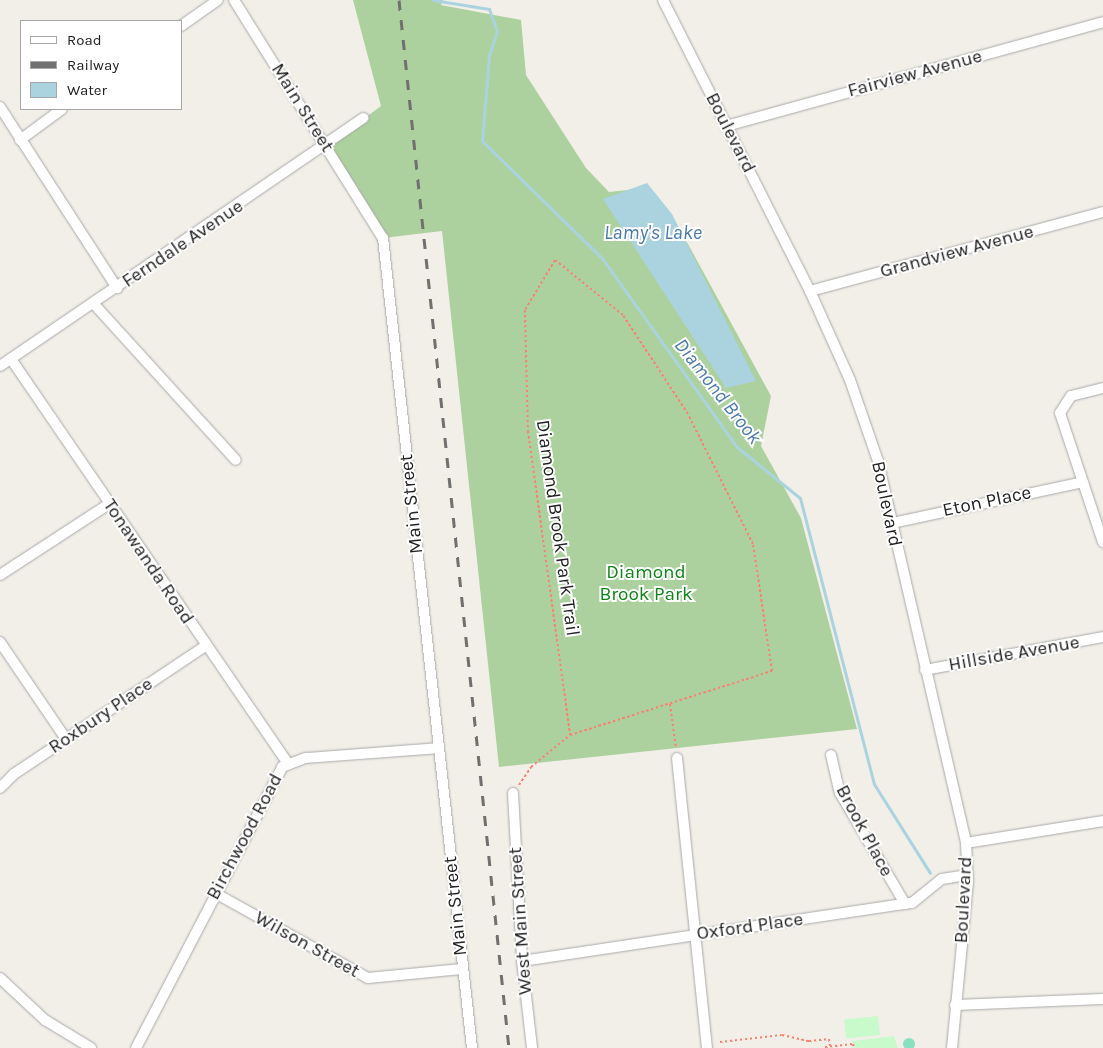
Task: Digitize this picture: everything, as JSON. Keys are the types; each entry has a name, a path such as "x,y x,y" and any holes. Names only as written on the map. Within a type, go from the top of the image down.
{"street":[{"path":"182,25 218,0"},
{"name":"Main Street","path":"234,0 383,238 472,1048"},
{"name":"Boulevard","path":"663,0 810,291 863,414 892,523 966,843 968,876 952,1048"},
{"name":"Fairview Avenue","path":"726,126 1103,22"},
{"path":"0,107 117,288"},
{"path":"20,140 61,110"},
{"name":"Ferndale Avenue","path":"0,366 326,147 363,118"},
{"name":"Grandview Avenue","path":"810,291 1103,212"},
{"path":"93,303 236,460"},
{"name":"Tonawanda Road","path":"11,359 205,646 288,763"},
{"path":"1103,388 1066,400 1061,419 1103,542"},
{"name":"Eton Place","path":"892,523 1082,482"},
{"path":"0,575 108,504"},
{"name":"Hillside Avenue","path":"925,670 1103,637"},
{"path":"0,642 66,739"},
{"name":"Roxbury Place","path":"0,788 66,739 205,646"},
{"name":"Birchwood Road","path":"136,1048 215,893 288,763 438,748"},
{"name":"Brook Place","path":"831,755 840,793 904,904"},
{"path":"677,758 707,1048"},
{"name":"West Main Street","path":"513,794 522,961 532,1048"},
{"path":"966,843 1103,821"},
{"name":"Oxford Place","path":"522,961 904,904 942,879 968,876"},
{"name":"Wilson Street","path":"215,893 368,978 462,969"},
{"path":"0,978 45,1020 91,1048"},
{"path":"955,1005 1103,998"}],"path":[{"name":"Diamond Brook Park Trail","path":"513,794 531,767 570,735 772,671 753,544 688,414 623,315 555,260 525,310 528,431 570,735"},
{"path":"670,704 677,758"},
{"path":"720,1042 782,1035 809,1041 829,1039 830,1046"},
{"path":"825,1047 853,1044 854,1048"}],"green space":[{"name":"Diamond Brook Park","path":"353,0 443,0 441,5 521,20 526,75 586,168 609,192 647,188 688,244 771,396 761,446 801,518 857,729 499,767 442,231 383,238 326,147 381,106"},
{"path":"878,1016 880,1035 846,1038 844,1020"},
{"path":"894,1036 898,1048 854,1048 853,1041"},
{"path":"907,1038 911,1038 915,1042 915,1046 912,1049 906,1049 903,1046 903,1042"}],"water":[{"name":"Lamy's Lake","path":"647,183 672,214 756,381 726,388 603,199"}],"waterway":[{"name":"Diamond Brook","path":"433,0 489,9 497,31 489,56 482,141 602,258 737,447 800,498 874,784 930,873"}],"railway":[{"path":"399,0 509,1048"}]}
